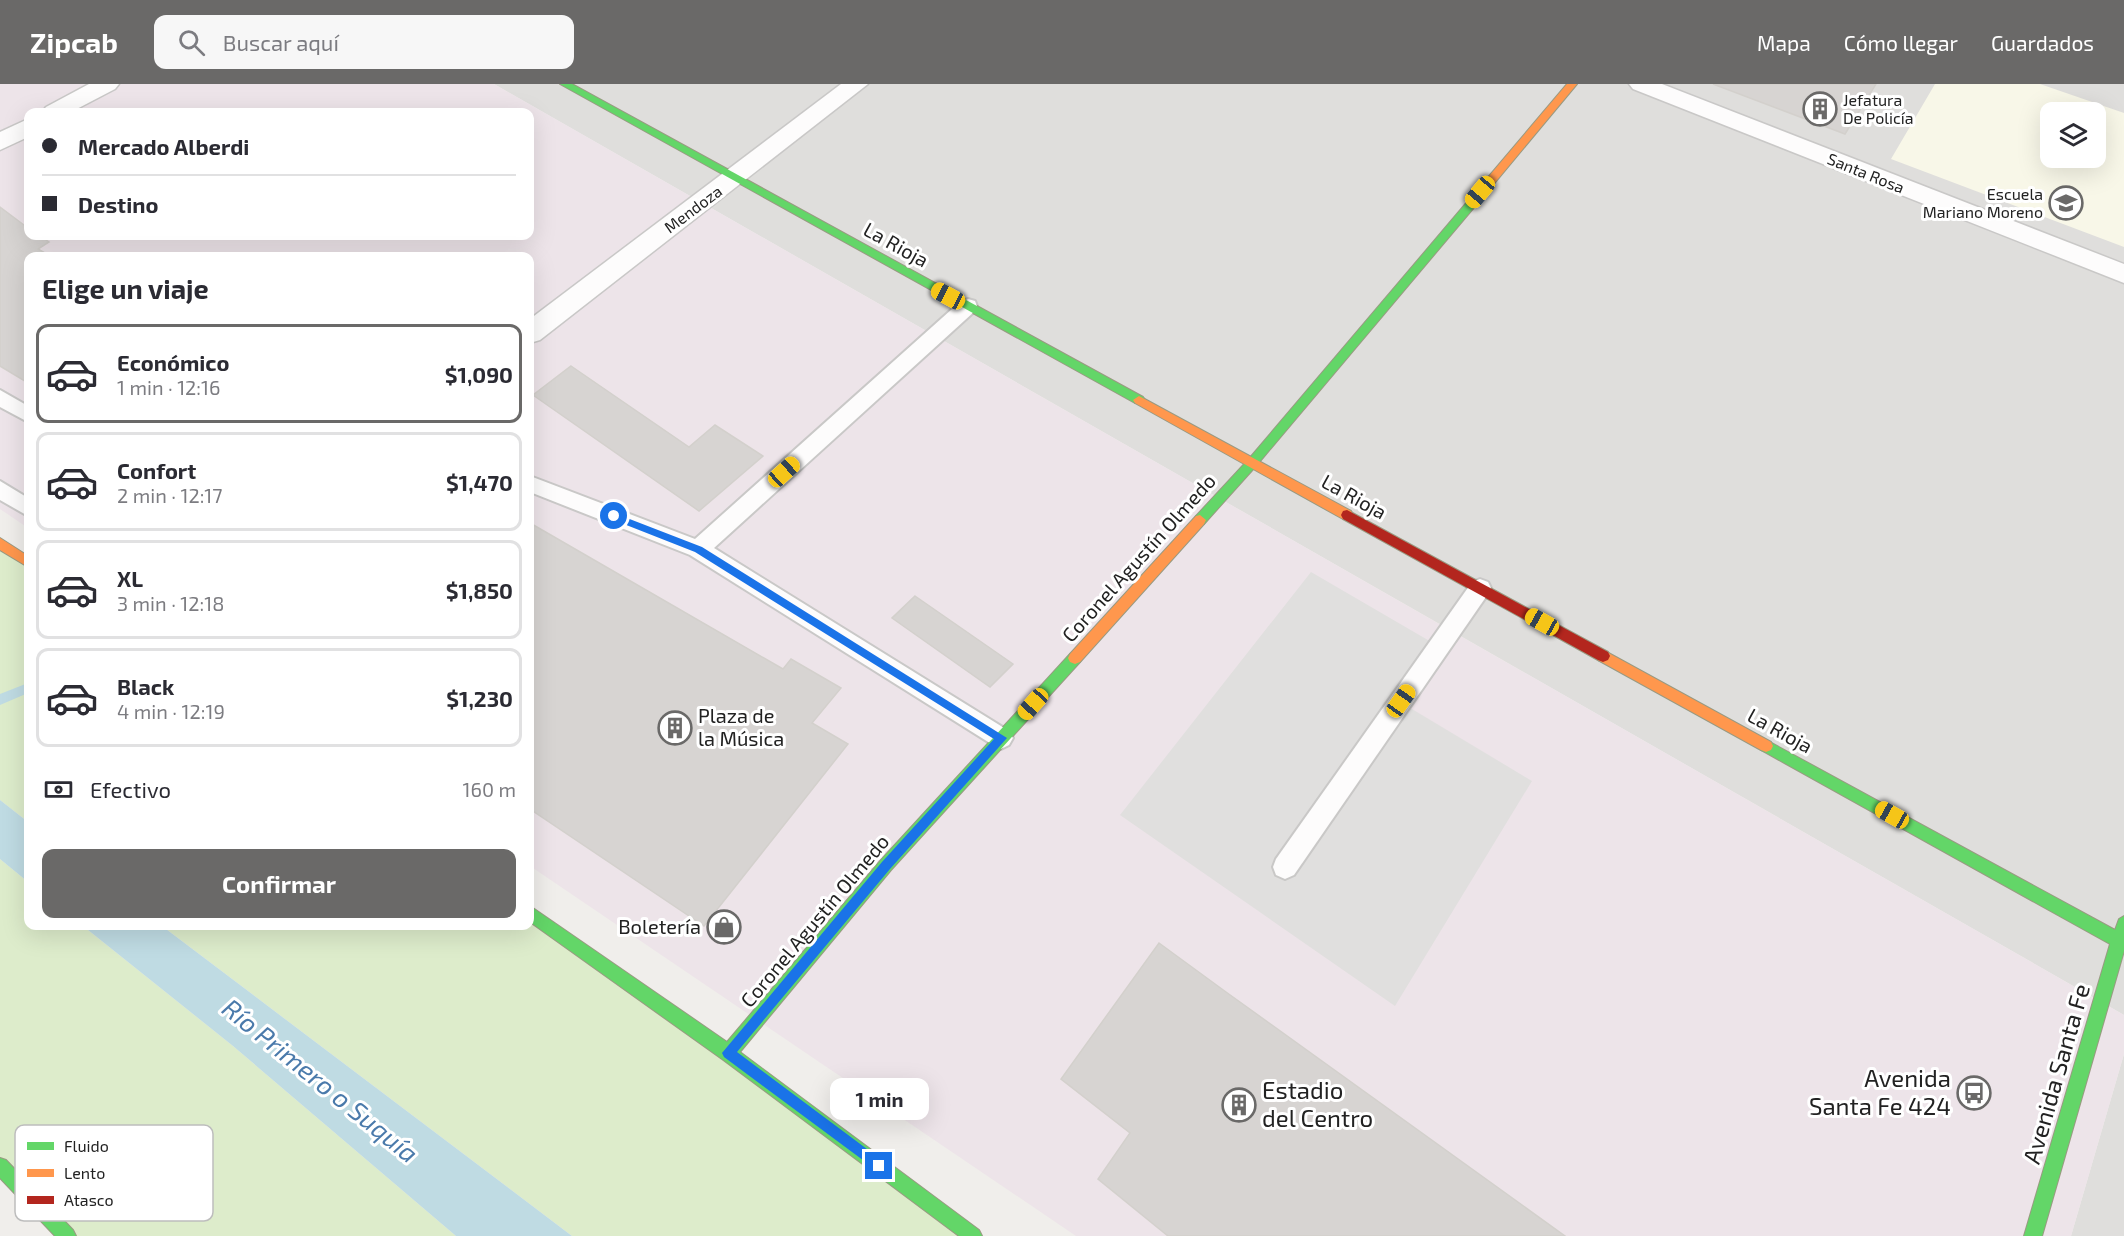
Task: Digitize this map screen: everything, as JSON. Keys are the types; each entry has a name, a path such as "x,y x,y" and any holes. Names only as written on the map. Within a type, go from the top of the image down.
{"street":[{"path":"62,108 107,84"},
{"name":"La Rioja","path":"565,84 2122,941"},
{"name":"Mendoza","path":"534,330 856,84"},
{"name":"Coronel Agustín Olmedo","path":"728,1053 886,865 1251,463 1572,84"},
{"name":"Santa Rosa","path":"1641,84 2124,274"},
{"path":"0,142 24,129"},
{"path":"0,543 24,559"},
{"path":"534,916 728,1053 973,1236"},
{"name":"Avenida Santa Fe","path":"2033,1236 2122,941 2124,924"},
{"path":"0,1166 15,1182"},
{"path":"53,1221 67,1236"}],"lane":[{"path":"698,549 968,306"},
{"path":"0,397 24,412"},
{"path":"534,486 698,549 1002,738"},
{"path":"0,489 24,505"},
{"path":"1285,867 1480,588"}],"shaded area":[{"path":"0,84 494,84 2124,1015 2124,1054 2071,1236 1076,1236 534,869 534,252 24,252 24,525 0,509"},
{"path":"494,84 2124,84 2124,1015"},
{"name":"Escuela Mariano Moreno","path":"1935,84 2040,84 2092,102 2040,102 2040,168 2106,168 2106,107 2124,113 2124,247 1891,159"},
{"path":"1311,572 1445,650 1407,706 1532,781 1395,1006 1120,815"},
{"path":"2124,1054 2124,1236 2071,1236"}],"green space":[{"path":"0,543 24,559 24,819 0,800"},
{"path":"0,859 24,879 24,930 88,930 233,1046 456,1236 67,1236 53,1221 213,1221 213,1125 15,1125 15,1182 0,1166"},
{"path":"534,916 728,1053 973,1236 572,1236 167,930 534,930"}],"water":[{"path":"0,800 24,819 24,879 0,859"},
{"name":"Río Primero o Suquía","path":"88,930 167,930 572,1236 456,1236 233,1046"}],"building":[{"name":"Jefatura De Policía","path":"1713,84 1876,84 1845,134"},
{"path":"0,207 24,225 24,240 49,242 38,249 43,252 24,252 24,381 0,366"},
{"path":"571,366 689,447 715,425 763,456 699,511 534,394"},
{"name":"Plaza de la Música","path":"534,525 783,669 791,659 841,688 812,723 848,744 704,926 534,812"},
{"path":"915,596 1013,664 990,687 892,618"},
{"name":"Estadio del Centro","path":"1159,943 1565,1236 1168,1236 1098,1179 1130,1133 1061,1079"}],"waterway":[{"path":"0,700 24,690"}],"traffic: fast":[{"path":"565,84 1139,400"},
{"path":"1200,520 1252,463 1483,190"},
{"path":"728,1053 886,865 1075,658"},
{"path":"1766,746 2124,943"},
{"path":"534,916 728,1053 973,1236"},
{"path":"2033,1236 2124,924"},
{"path":"0,1166 15,1182"},
{"path":"53,1221 67,1236"}],"traffic: slow":[{"path":"1483,190 1572,84"},
{"path":"1139,400 1347,515"},
{"path":"1075,658 1200,520"},
{"path":"0,543 24,559"},
{"path":"1603,656 1766,746"}],"traffic: jam":[{"path":"1347,515 1603,656"}],"place":[{"name":"Jefatura De Policía","path":"1820,109"},
{"name":"Escuela Mariano Moreno","path":"2066,203"},
{"name":"Plaza de la Música","path":"675,728"},
{"name":"Boletería","path":"724,927"},
{"name":"Avenida Santa Fe 424","path":"1974,1093"},
{"name":"Estadio del Centro","path":"1239,1105"}],"route":[{"path":"614,516 698,549 1002,738 886,865 728,1053 879,1166"}]}
